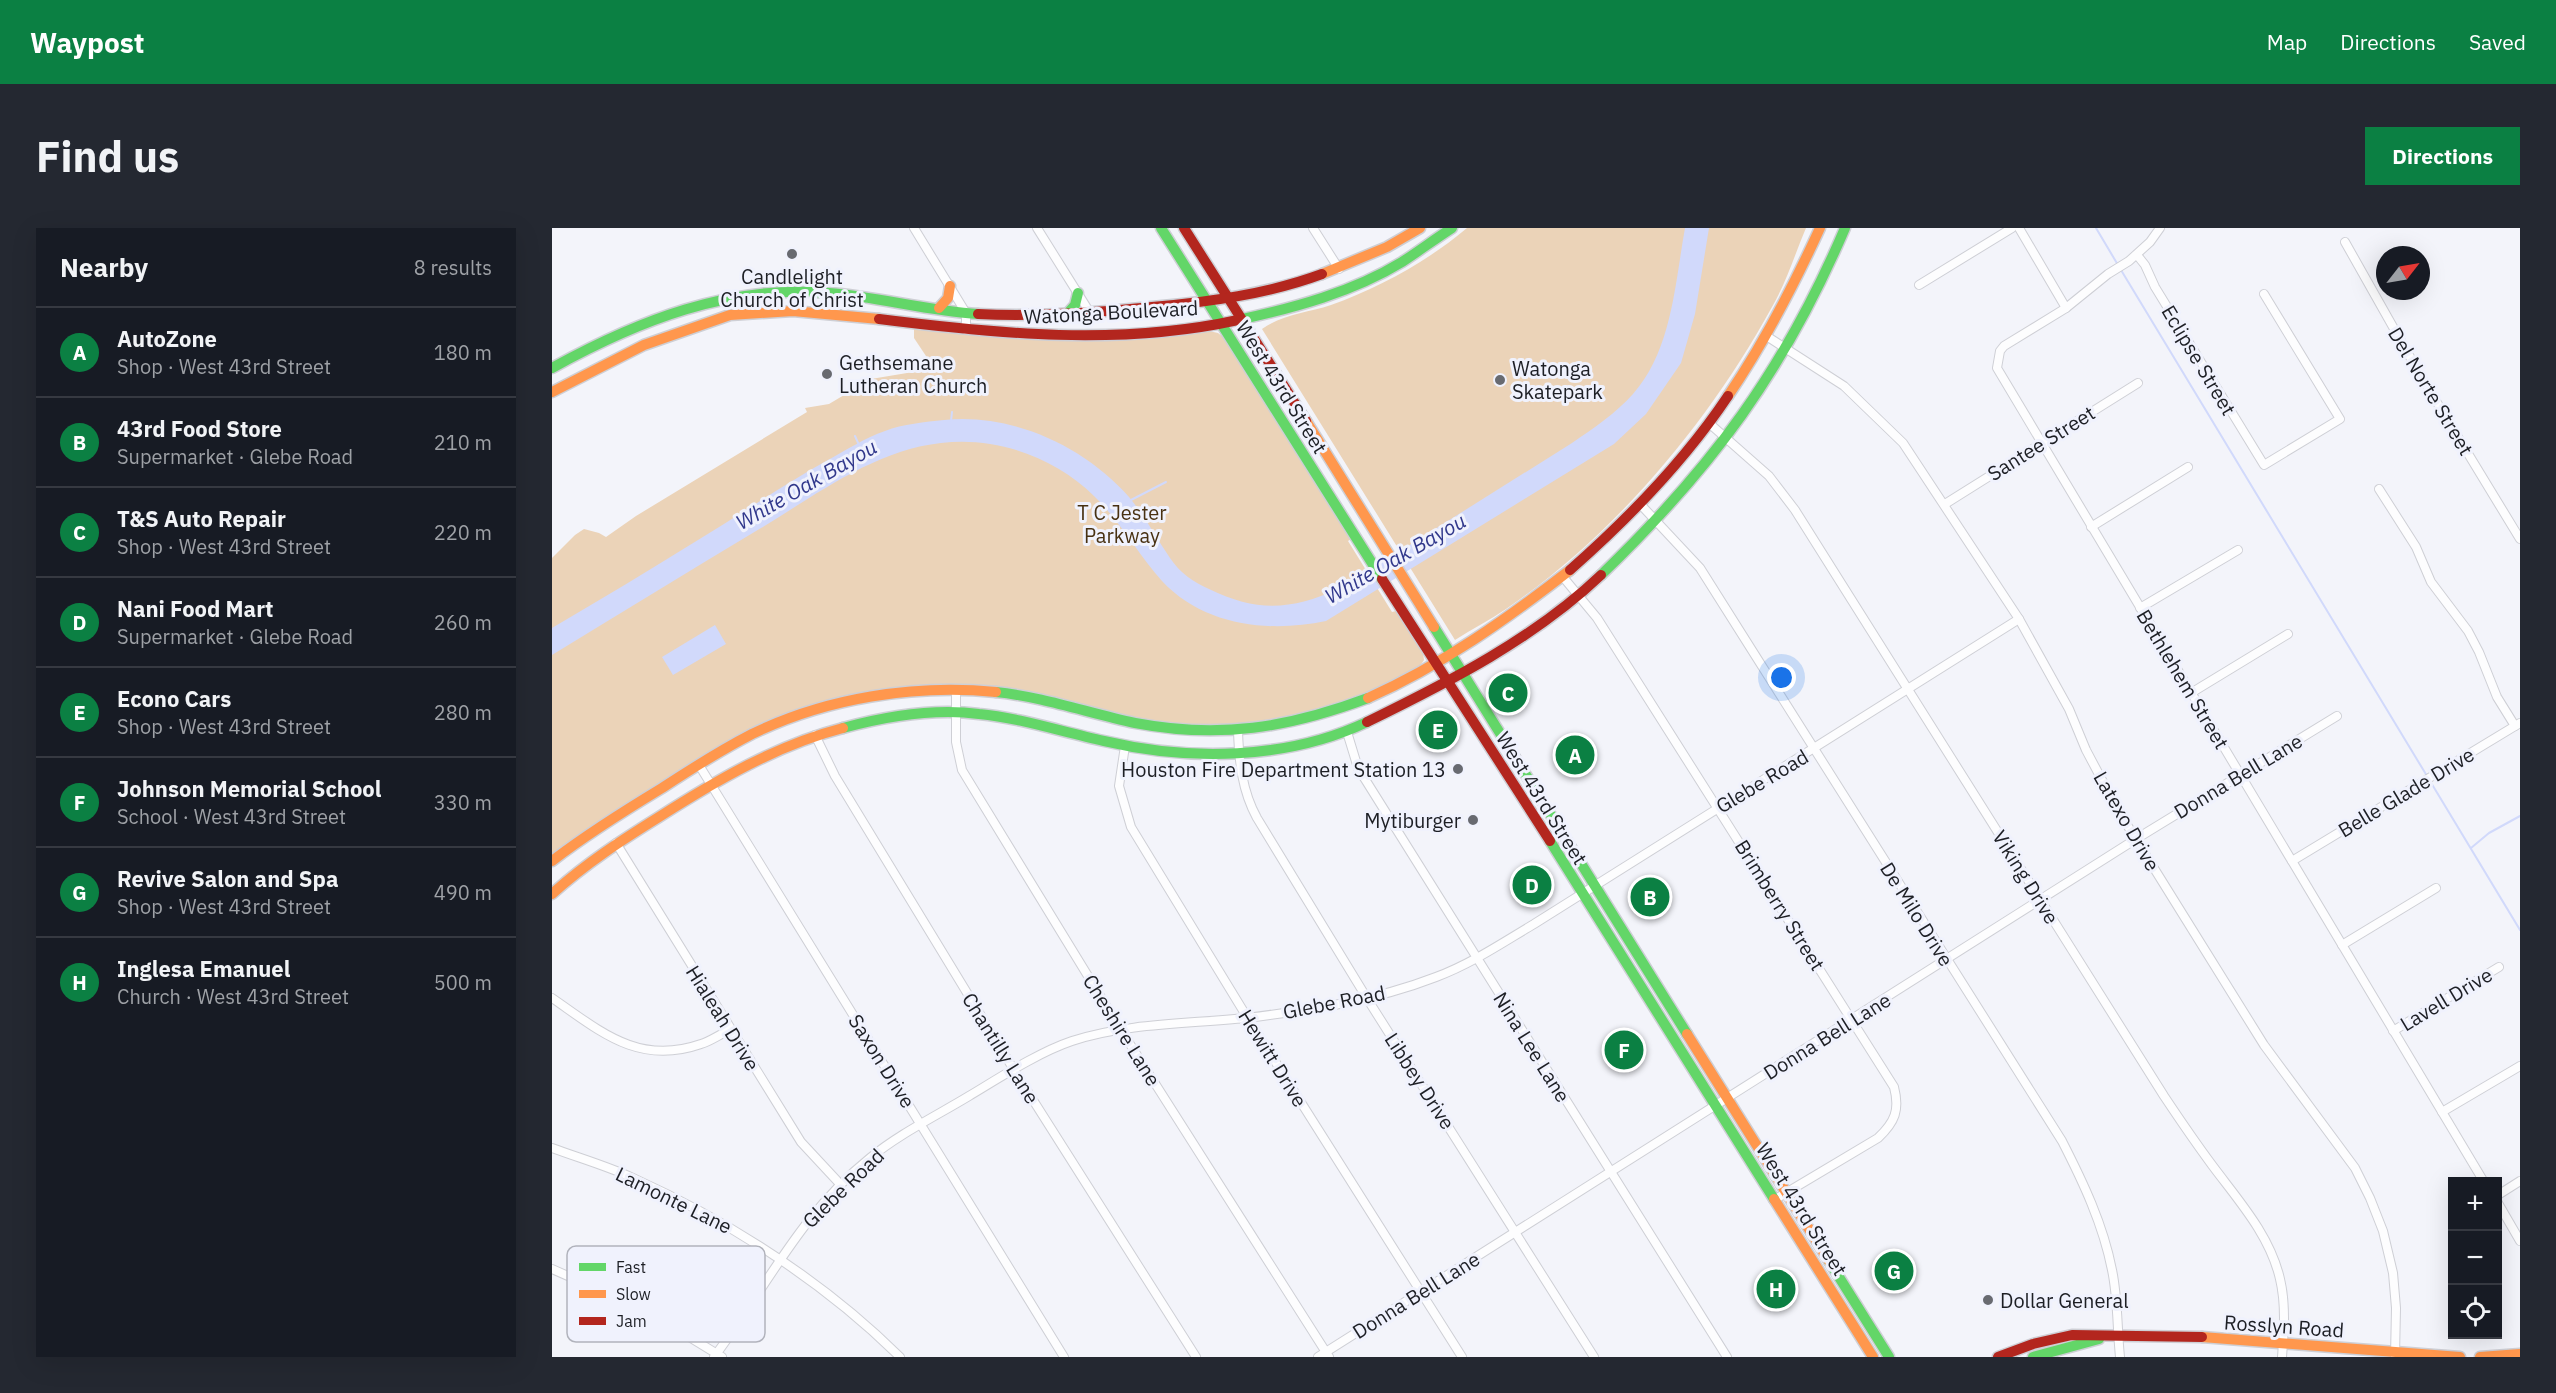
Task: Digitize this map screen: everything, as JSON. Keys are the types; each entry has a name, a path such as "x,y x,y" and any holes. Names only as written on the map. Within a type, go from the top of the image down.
{"main road":[{"name":"West 43rd Street","path":"1161,228 1357,541 1529,807 1581,894 1873,1357"},
{"name":"West 43rd Street","path":"1184,228 1889,1357"},
{"name":"Watonga Boulevard","path":"552,368 633,326 661,316 731,298 784,292 838,293 966,312 1066,315 1207,302 1304,282 1387,249 1420,228"},
{"path":"552,861 608,821 699,765 766,728 839,704 918,690 956,689 1028,696 1060,702 1126,721 1238,731 1304,719 1342,709 1376,696 1480,637 1563,577 1641,505 1710,424 1768,337 1821,228"},
{"path":"552,894 589,862 616,843 711,785 780,747 862,722 909,715 956,712 1029,721 1125,746 1189,753 1239,753 1293,747 1347,732 1448,680 1521,637 1578,596 1658,521 1728,439 1761,393 1835,253 1845,228"},
{"name":"Watonga Boulevard","path":"552,392 640,345 732,314 807,311 1019,335 1155,332 1242,320 1317,301 1380,274 1449,229"},
{"path":"939,308 948,297 950,286"},
{"path":"1066,315 1075,305 1078,293"},
{"path":"582,352 592,369"},
{"path":"1320,481 1336,471"},
{"path":"1495,757 1507,746"},
{"path":"1529,807 1541,800"},
{"path":"1648,1000 1660,992"},
{"path":"1836,1297 1847,1290"},
{"name":"Rosslyn Road","path":"1998,1357 2033,1344 2072,1335 2118,1335 2188,1336 2395,1355 2460,1357"},
{"name":"Rosslyn Road","path":"2035,1356 2074,1347 2106,1336"},
{"path":"2033,1344 2035,1356"},
{"path":"2480,1357 2520,1354"}],"street":[{"path":"914,228 966,312 966,330"},
{"path":"1037,228 1078,293 1088,314"},
{"path":"1313,228 1339,269"},
{"path":"1919,285 2012,228"},
{"path":"2019,228 2066,308 2108,274 2137,255 2160,228"},
{"name":"Del Norte Street","path":"2345,242 2419,373 2520,539"},
{"name":"Eclipse Street","path":"2137,255 2264,465 2340,419 2264,294"},
{"name":"Bethlehem Street","path":"2066,308 2004,346 1997,360 2000,376 2481,1177"},
{"name":"Latexo Drive","path":"1768,337 1787,347 1844,386 1903,443 2019,619 2069,710 2086,750 2119,812 2264,1045 2355,1168 2383,1231 2393,1274 2396,1308 2395,1355"},
{"name":"Santee Street","path":"1945,504 2138,383"},
{"name":"Viking Drive","path":"1710,424 1769,476 1795,510 2164,1096 2193,1140 2256,1223 2270,1251 2280,1279 2284,1316 2282,1357"},
{"path":"2091,527 2188,467"},
{"path":"2379,489 2416,548 2431,582 2468,631 2480,652 2497,697 2517,724"},
{"name":"De Milo Drive","path":"1641,505 1700,568 2062,1141 2083,1181 2099,1222 2112,1269 2120,1357"},
{"path":"2140,608 2238,550"},
{"name":"Brimberry Street","path":"1563,577 1597,618 1894,1087 1898,1102 1895,1118 1878,1138 1774,1200"},
{"name":"Glebe Road","path":"765,1282 811,1215 870,1157 1014,1070 1071,1041 1121,1030 1247,1017 1368,1000 1437,977 1476,959 2019,619"},
{"path":"2192,693 2288,634"},
{"name":"Cheshire Lane","path":"956,689 956,742 962,770 1121,1030 1328,1355"},
{"name":"Donna Bell Lane","path":"1318,1357 1328,1355 1421,1292 1947,961 2136,839 2337,716"},
{"name":"Belle Glade Drive","path":"2292,861 2517,724"},
{"name":"Libbey Drive","path":"1238,731 1239,753 1248,802 1368,1000 1594,1357"},
{"name":"Nina Lee Lane","path":"1347,732 1358,768 1727,1357"},
{"name":"Chantilly Lane","path":"815,735 835,776 1014,1070 1196,1357"},
{"name":"Hewitt Drive","path":"1125,746 1119,786 1131,826 1247,1017 1462,1357"},
{"name":"Saxon Drive","path":"699,765 1064,1357"},
{"name":"Hialeah Drive","path":"616,843 801,1142 841,1185"},
{"path":"2342,945 2436,888"},
{"name":"Lavell Drive","path":"2393,1031 2499,967"},
{"path":"552,998 612,1040 645,1050 673,1050 700,1044 730,1030"},
{"path":"2442,1112 2520,1066"},
{"name":"Lamonte Lane","path":"552,1148 631,1177 703,1212 760,1246"},
{"path":"2502,1192 2520,1181"},
{"path":"2502,1210 2520,1241"},
{"name":"Lamonte Lane","path":"765,1249 835,1299 900,1357"},
{"path":"552,1269 567,1276"},
{"path":"696,1342 718,1356"},
{"name":"Glebe Road","path":"718,1356 727,1342"}],"green space":[{"path":"1467,228 1806,228 1777,298 1747,350 1689,434 1656,473 1585,547 1506,609 1455,640 1262,329 1278,320 1331,305 1385,282 1436,252"},
{"name":"T C Jester Parkway","path":"914,329 1001,337 1204,330 1218,333 1223,337 1351,539 1348,541 1392,612 1396,611 1423,653 1424,660 1420,666 1368,693 1316,711 1243,724 1189,725 1153,721 962,686 797,711 785,714 705,754 552,857 552,558 584,529 606,537 636,516 807,412 805,408 829,404 871,379 919,371 918,361 926,356 914,338"}],"water":[{"name":"White Oak Bayou","path":"1685,228 1709,228 1695,314 1681,363 1646,414 1614,444 1326,621 1304,625 1260,625 1217,617 1197,608 1162,581 1094,496 1061,470 1043,460 1003,446 961,442 917,447 870,464 825,488 552,655 552,628 795,479 878,434 907,425 944,420 970,419 1021,428 1069,448 1091,462 1135,504 1178,568 1192,580 1209,589 1244,602 1275,606 1306,601 1323,595 1341,588 1572,443 1604,420 1633,394 1646,376 1664,337"},
{"path":"715,625 726,644 673,675 662,657"}],"waterway":[{"path":"2096,228 2118,265"},
{"path":"2121,270 2427,776"},
{"path":"951,421 952,412"},
{"name":"White Oak Bayou","path":"855,436 859,445"},
{"path":"1131,500 1166,482"},
{"path":"2430,781 2520,930"},
{"path":"2471,848 2489,833 2520,816"}],"traffic: fast":[{"path":"1161,228 1382,579"},
{"path":"1238,320 1323,298 1364,282 1402,262 1452,228"},
{"path":"1601,575 1677,496 1742,415 1797,328 1845,228"},
{"path":"552,368 617,335 651,321 720,300 756,294 829,293 978,314"},
{"path":"1066,315 1075,305 1078,293"},
{"path":"1434,627 1687,1034"},
{"path":"996,692 1049,701 1135,723 1196,730 1253,728 1281,723 1310,717 1368,698"},
{"path":"843,728 911,714 962,712 1010,719 1136,747 1203,754 1271,750 1304,744 1336,735 1367,722"},
{"path":"1550,841 1774,1199"},
{"path":"1829,1261 1889,1357"},
{"path":"2033,1357 2099,1339"}],"traffic: slow":[{"path":"1322,274 1387,247 1420,228"},
{"path":"1728,396 1754,356 1820,228"},
{"path":"939,308 948,298 950,286"},
{"path":"552,392 644,345 730,315 793,311 879,319"},
{"path":"1306,421 1434,627"},
{"path":"1368,698 1448,656 1570,570"},
{"path":"552,861 606,823 706,760 752,734 780,722 810,711 871,696 934,690 996,692"},
{"path":"552,894 618,844 725,777 795,744 843,728"},
{"path":"1687,1034 1829,1261"},
{"path":"1774,1199 1873,1357"},
{"path":"2202,1337 2460,1357"},
{"path":"2480,1357 2520,1354"}],"traffic: jam":[{"path":"1184,228 1306,421"},
{"path":"978,314 1065,314 1195,303 1260,292 1322,274"},
{"path":"879,319 969,329 1059,335 1149,333 1238,320"},
{"path":"1570,570 1655,488 1693,444 1728,396"},
{"path":"1367,722 1460,675 1520,639 1575,598 1601,575"},
{"path":"1382,579 1550,841"},
{"path":"1998,1357 2033,1344 2072,1335 2202,1337"}],"place":[{"name":"Candlelight Church of Christ","path":"792,254"},
{"name":"Gethsemane Lutheran Church","path":"827,374"},
{"name":"Watonga Skatepark","path":"1500,380"},
{"name":"T&S Auto Repair","path":"1508,693"},
{"name":"Econo Cars","path":"1438,730"},
{"name":"AutoZone","path":"1575,755"},
{"name":"Houston Fire Department Station 13","path":"1458,769"},
{"name":"Mytiburger","path":"1473,820"},
{"name":"Nani Food Mart","path":"1532,885"},
{"name":"43rd Food Store","path":"1650,897"},
{"name":"Johnson Memorial School","path":"1624,1050"},
{"name":"Revive Salon and Spa","path":"1894,1271"},
{"name":"Inglesa Emanuel","path":"1776,1289"},
{"name":"Dollar General","path":"1988,1300"}]}
